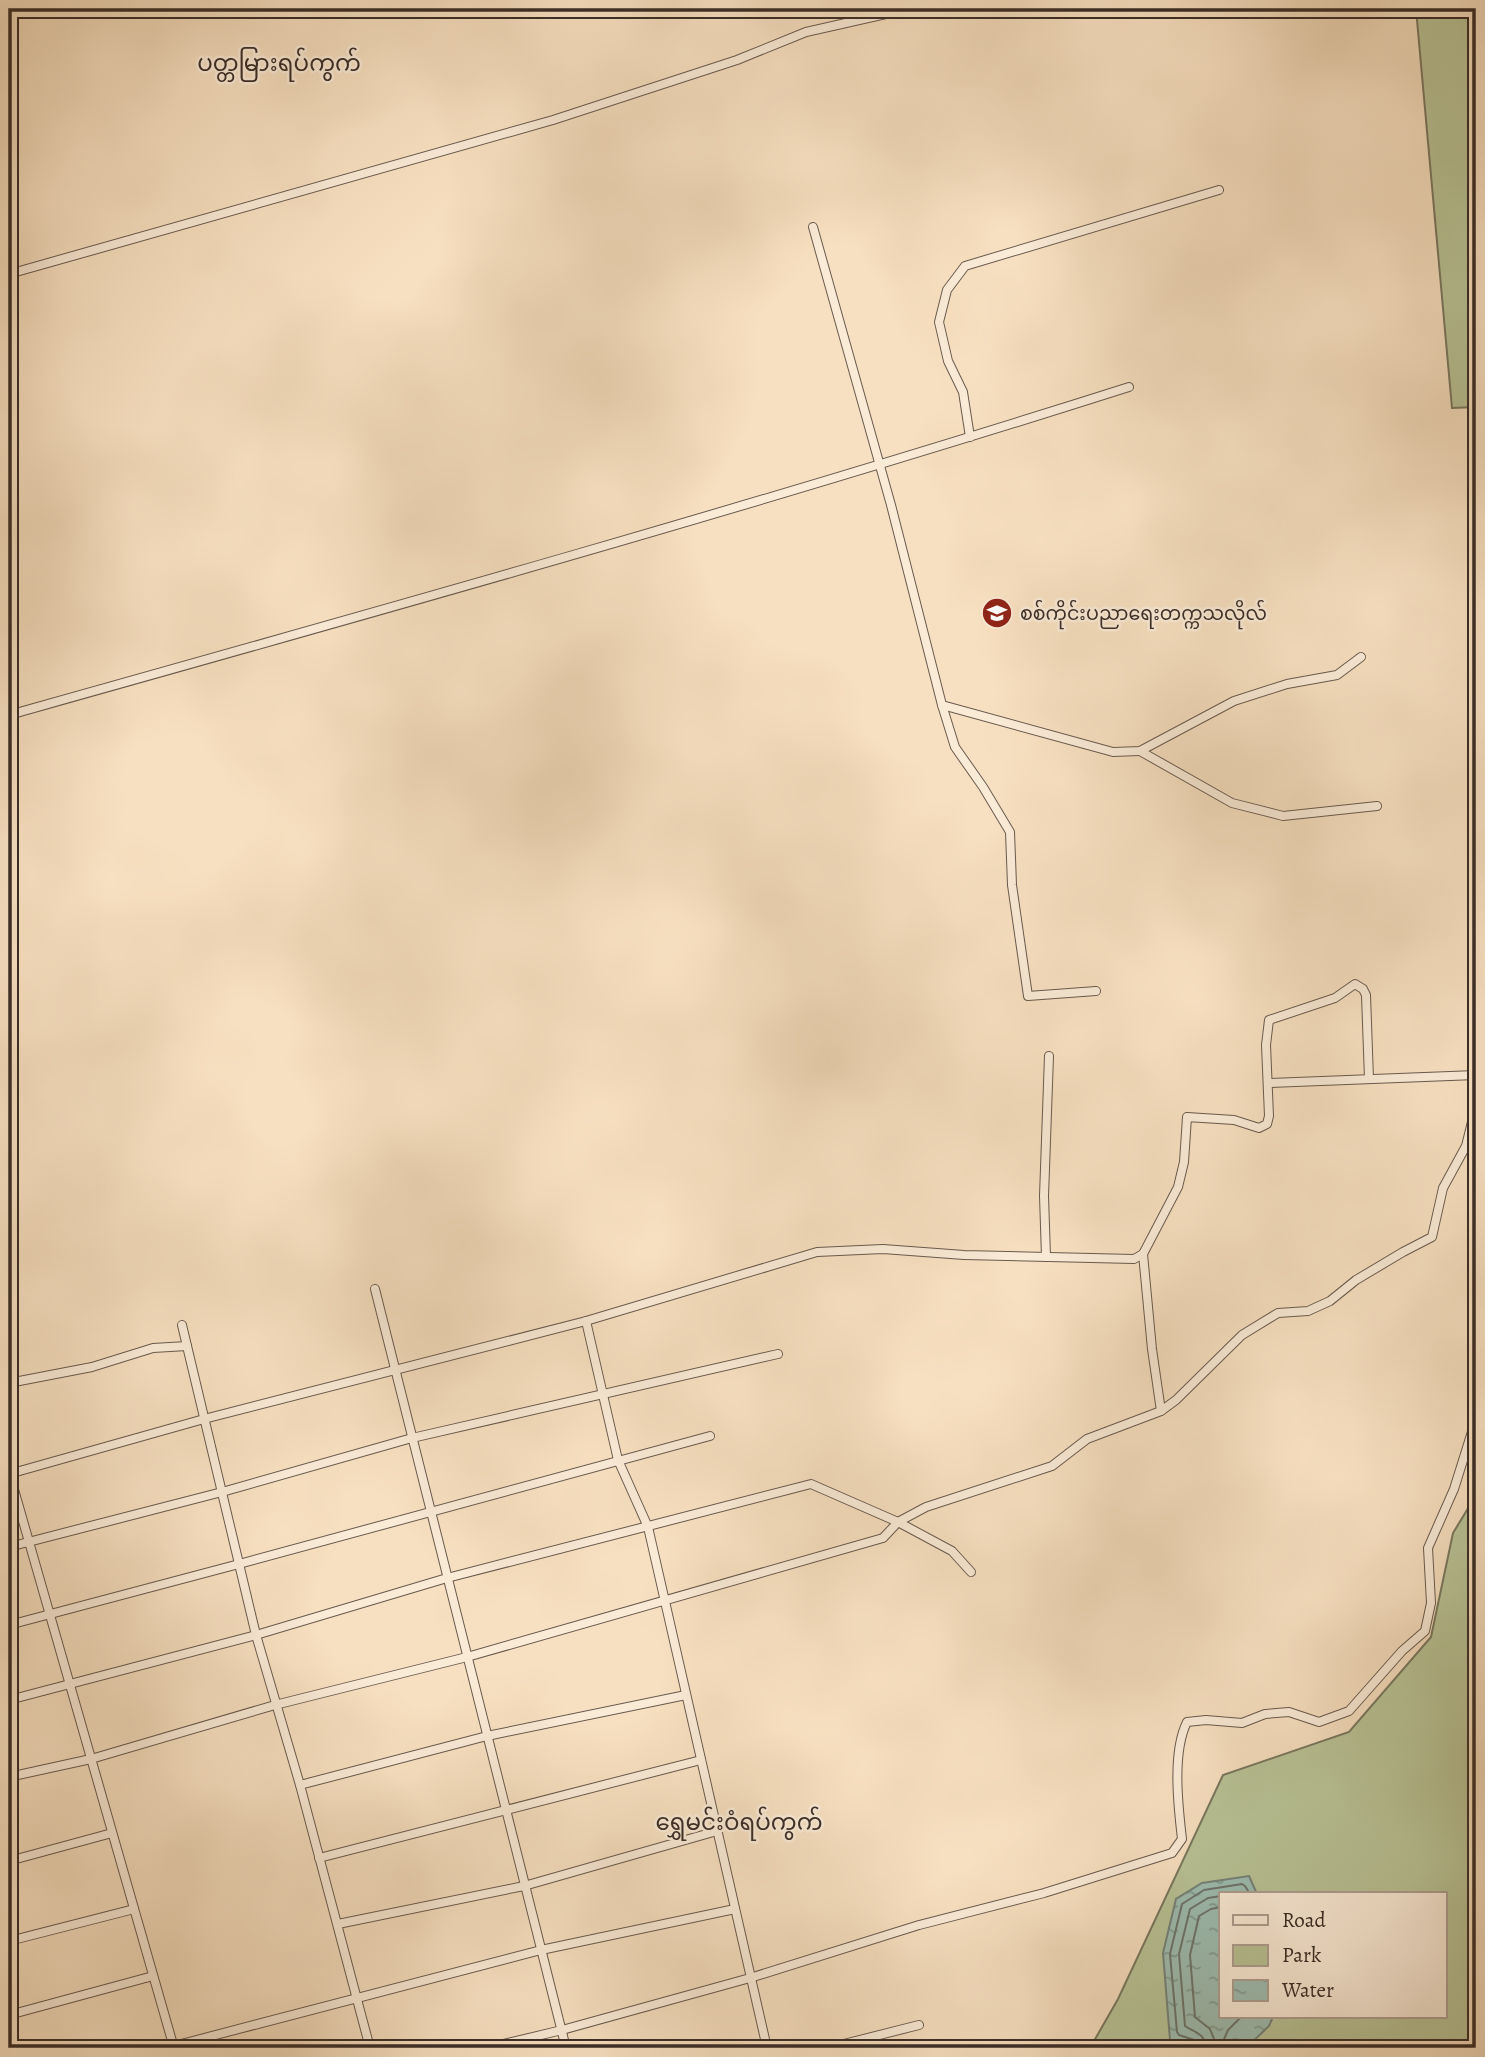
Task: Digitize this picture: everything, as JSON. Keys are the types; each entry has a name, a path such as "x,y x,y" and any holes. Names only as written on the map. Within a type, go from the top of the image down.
{"street":[{"path":"9,274 553,120 737,60 806,32 908,9"},
{"path":"970,437 963,392 948,361 939,322 947,290 965,266 1219,190"},
{"path":"813,227 955,747 1010,832 1012,885 1028,996 1096,991"},
{"path":"9,715 412,602 970,437 1129,387"},
{"path":"942,705 1113,752 1140,751 1234,701 1287,684 1337,675 1361,657"},
{"path":"1140,751 1232,803 1283,816 1377,806"},
{"path":"1161,1410 1143,1254 1178,1187 1184,1162 1187,1117 1234,1120 1259,1128 1267,1124 1269,1116 1266,1045 1269,1020 1335,998 1355,984 1363,989 1366,995 1369,1079"},
{"path":"1046,1256 1044,1196 1049,1056"},
{"path":"1268,1083 1476,1075"},
{"path":"9,1777 91,1759 275,1705 467,1657 883,1538 898,1522 926,1507 1052,1466 1087,1440 1161,1410 1176,1400 1242,1335 1278,1314 1308,1311 1330,1301 1356,1280 1432,1237 1443,1188 1466,1146 1476,1106"},
{"path":"735,1909 541,1950 171,2048 153,1976 9,1473 204,1419 586,1321 817,1252 883,1249 964,1255 1134,1259 1143,1254"},
{"path":"375,1289 566,2048"},
{"path":"586,1321 618,1460 648,1527 767,2048"},
{"path":"182,1325 256,1635 300,1785 370,2048"},
{"path":"9,1382 92,1367 153,1348 187,1346"},
{"path":"9,1547 222,1492 412,1438 778,1354"},
{"path":"487,2048 750,1978 919,1925 1044,1893 1172,1853 1182,1839 1177,1800 1180,1735 1187,1721 1242,1723 1265,1714 1289,1712 1319,1721 1349,1710 1402,1651 1425,1631 1431,1603 1428,1548 1454,1489 1476,1419"},
{"path":"9,1625 710,1436"},
{"path":"9,1700 256,1635 447,1578 811,1484 898,1522 952,1551 971,1572"},
{"path":"300,1785 487,1736 686,1695"},
{"path":"319,1858 701,1760"},
{"path":"338,1924 524,1886 717,1830"},
{"path":"9,1861 112,1833"},
{"path":"9,1941 134,1909"},
{"path":"9,2015 153,1976"},
{"path":"828,2048 919,2025"}],"green space":[{"path":"1416,9 1476,9 1476,407 1452,408"},
{"path":"1476,1491 1476,2042 1438,2048 1090,2048 1118,1999 1223,1775 1349,1732 1431,1637 1453,1533"}],"water":[{"path":"1249,1876 1256,1892 1219,1892 1219,2018 1273,2018 1269,2026 1246,2048 1202,2048 1170,2040 1163,1953 1176,1899 1202,1883"}],"place":[{"name":"စစ်ကိုင်းပညာရေးတက္ကသလိုလ်","path":"997,613"}],"district":[{"name":"ပတ္တမြားရပ်ကွက်","path":"279,63"},
{"name":"ရွှေမင်းဝံရပ်ကွက်","path":"739,1822"}]}
